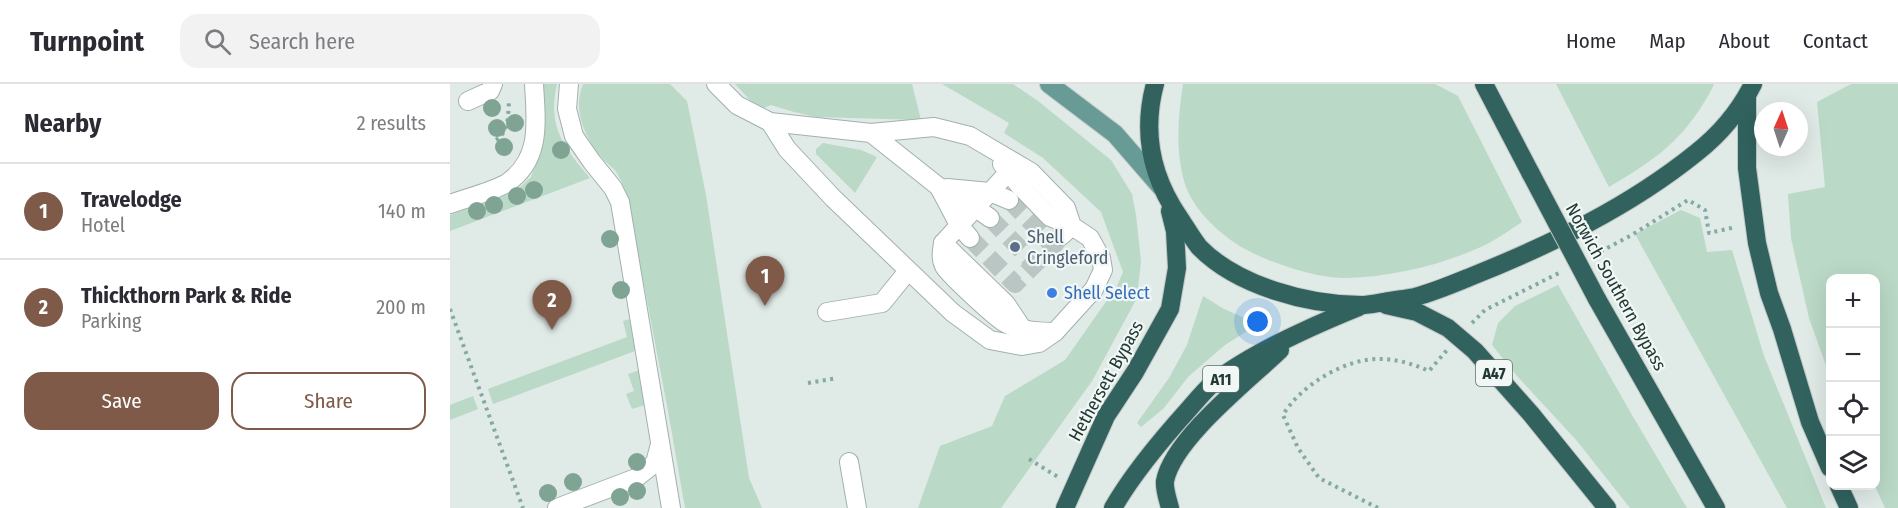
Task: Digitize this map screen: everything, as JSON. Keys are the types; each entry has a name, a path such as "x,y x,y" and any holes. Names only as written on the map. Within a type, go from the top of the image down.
{"highway":[{"path":"1155,84 1149,104 1150,144 1154,170 1164,194 1199,246 1234,274 1262,288 1329,303 1369,304 1416,297 1496,267 1551,242 1618,206 1698,152 1724,127 1750,90"},
{"name":"Norwich Southern Bypass","path":"1484,84 1597,299 1716,508"},
{"path":"1750,90 1747,168 1757,243 1769,293 1810,422 1826,459"},
{"name":"Hethersett Bypass","path":"1065,508 1106,416 1135,372 1170,309 1177,268 1175,231 1164,194"},
{"name":"A11","path":"1113,508 1143,464 1212,384 1255,356 1330,319 1369,304"},
{"name":"A47","path":"1369,304 1417,312 1448,328 1460,338 1475,351 1531,414 1607,508"},
{"path":"1170,508 1165,483 1172,462 1185,444 1198,427 1295,336"},
{"path":"1841,490 1849,508"}],"main road":[{"path":"1049,84 1115,134 1164,194"}],"lane":[{"path":"468,101 490,91 493,84"},
{"path":"450,204 506,183 526,165 535,141 534,84"},
{"path":"569,84 567,109 574,136 614,188 620,202 671,508"},
{"path":"716,84 736,105 770,122 871,133 934,127 970,136 1012,168 1050,217 1067,231 1089,238 1101,258 1103,270 1094,289 1055,333 1039,344 1022,346 990,340 952,313 833,198 787,149 770,122"},
{"path":"871,133 939,187 983,213"},
{"path":"1012,168 990,192 983,213 965,231 943,243 941,255 944,267 1006,324 1037,332 1055,333"},
{"path":"939,187 990,192 1009,200"},
{"path":"939,187 965,231"},
{"path":"827,312 882,303 908,271"},
{"path":"557,508 636,478 656,463 660,442"},
{"path":"849,462 857,508"}],"path":[{"path":"496,140 503,136 508,119 509,96"},
{"path":"450,309 523,508"},
{"path":"1378,508 1319,478 1298,448 1283,415 1307,388 1328,374 1354,363 1378,358 1406,362 1429,370 1475,320"},
{"path":"807,383 837,378"},
{"path":"1029,459 1064,480"}],"green space":[{"path":"541,84 557,84 554,112 560,136 572,156 590,178 450,231 450,215 516,191 531,177 538,158"},
{"path":"583,84 670,84 687,101 706,195 749,478 762,508 685,508 628,202 617,173 596,150 582,123 579,104"},
{"path":"735,84 912,84 921,120 816,117 771,105 759,110"},
{"path":"942,84 1013,84 1038,101 1111,160 1132,194 1136,215 1141,261 1137,298 1092,381 1001,508 918,508 940,446 992,426 1005,396 1065,360 1117,286 1123,272 1101,212 1043,158 1004,133 1009,123"},
{"path":"1183,84 1435,84 1458,96 1522,222 1491,242 1454,258 1382,275 1334,278 1275,263 1238,245 1222,233 1200,211 1189,193 1182,171 1179,146"},
{"path":"1556,84 1714,84 1693,118 1673,142 1650,161 1609,187"},
{"path":"1851,84 1898,84 1898,508 1885,508 1877,490 1880,490 1880,274 1826,274 1826,366 1809,318 1791,238 1788,194 1825,187 1817,102"},
{"path":"823,143 861,150 877,157 855,193 816,154 816,149"},
{"path":"1681,210 1700,218 1707,252 1732,250 1764,356 1826,508 1787,508 1635,234"},
{"path":"1558,285 1687,508 1630,508 1577,441 1517,376 1492,345 1498,323 1515,306"},
{"path":"1203,296 1224,309 1258,324 1225,345 1189,376 1163,409 1141,427 1137,423 1169,378 1187,345"},
{"path":"630,319 635,351 493,404 488,389 627,337 623,321"},
{"path":"640,370 645,405 632,409 626,394 634,391 628,374"},
{"path":"473,396 478,409 450,420 450,405"}],"tunnel":[{"path":"1009,200 1054,245 1060,237"},
{"path":"990,218 1035,264 1054,245"},
{"path":"970,238 1015,284 1035,264"}],"place":[{"name":"Shell Cringleford","path":"1015,247"},
{"name":"Shell Select","path":"1052,293"},
{"name":"Travelodge","path":"765,306"},
{"name":"Thickthorn Park & Ride","path":"552,330"}]}
